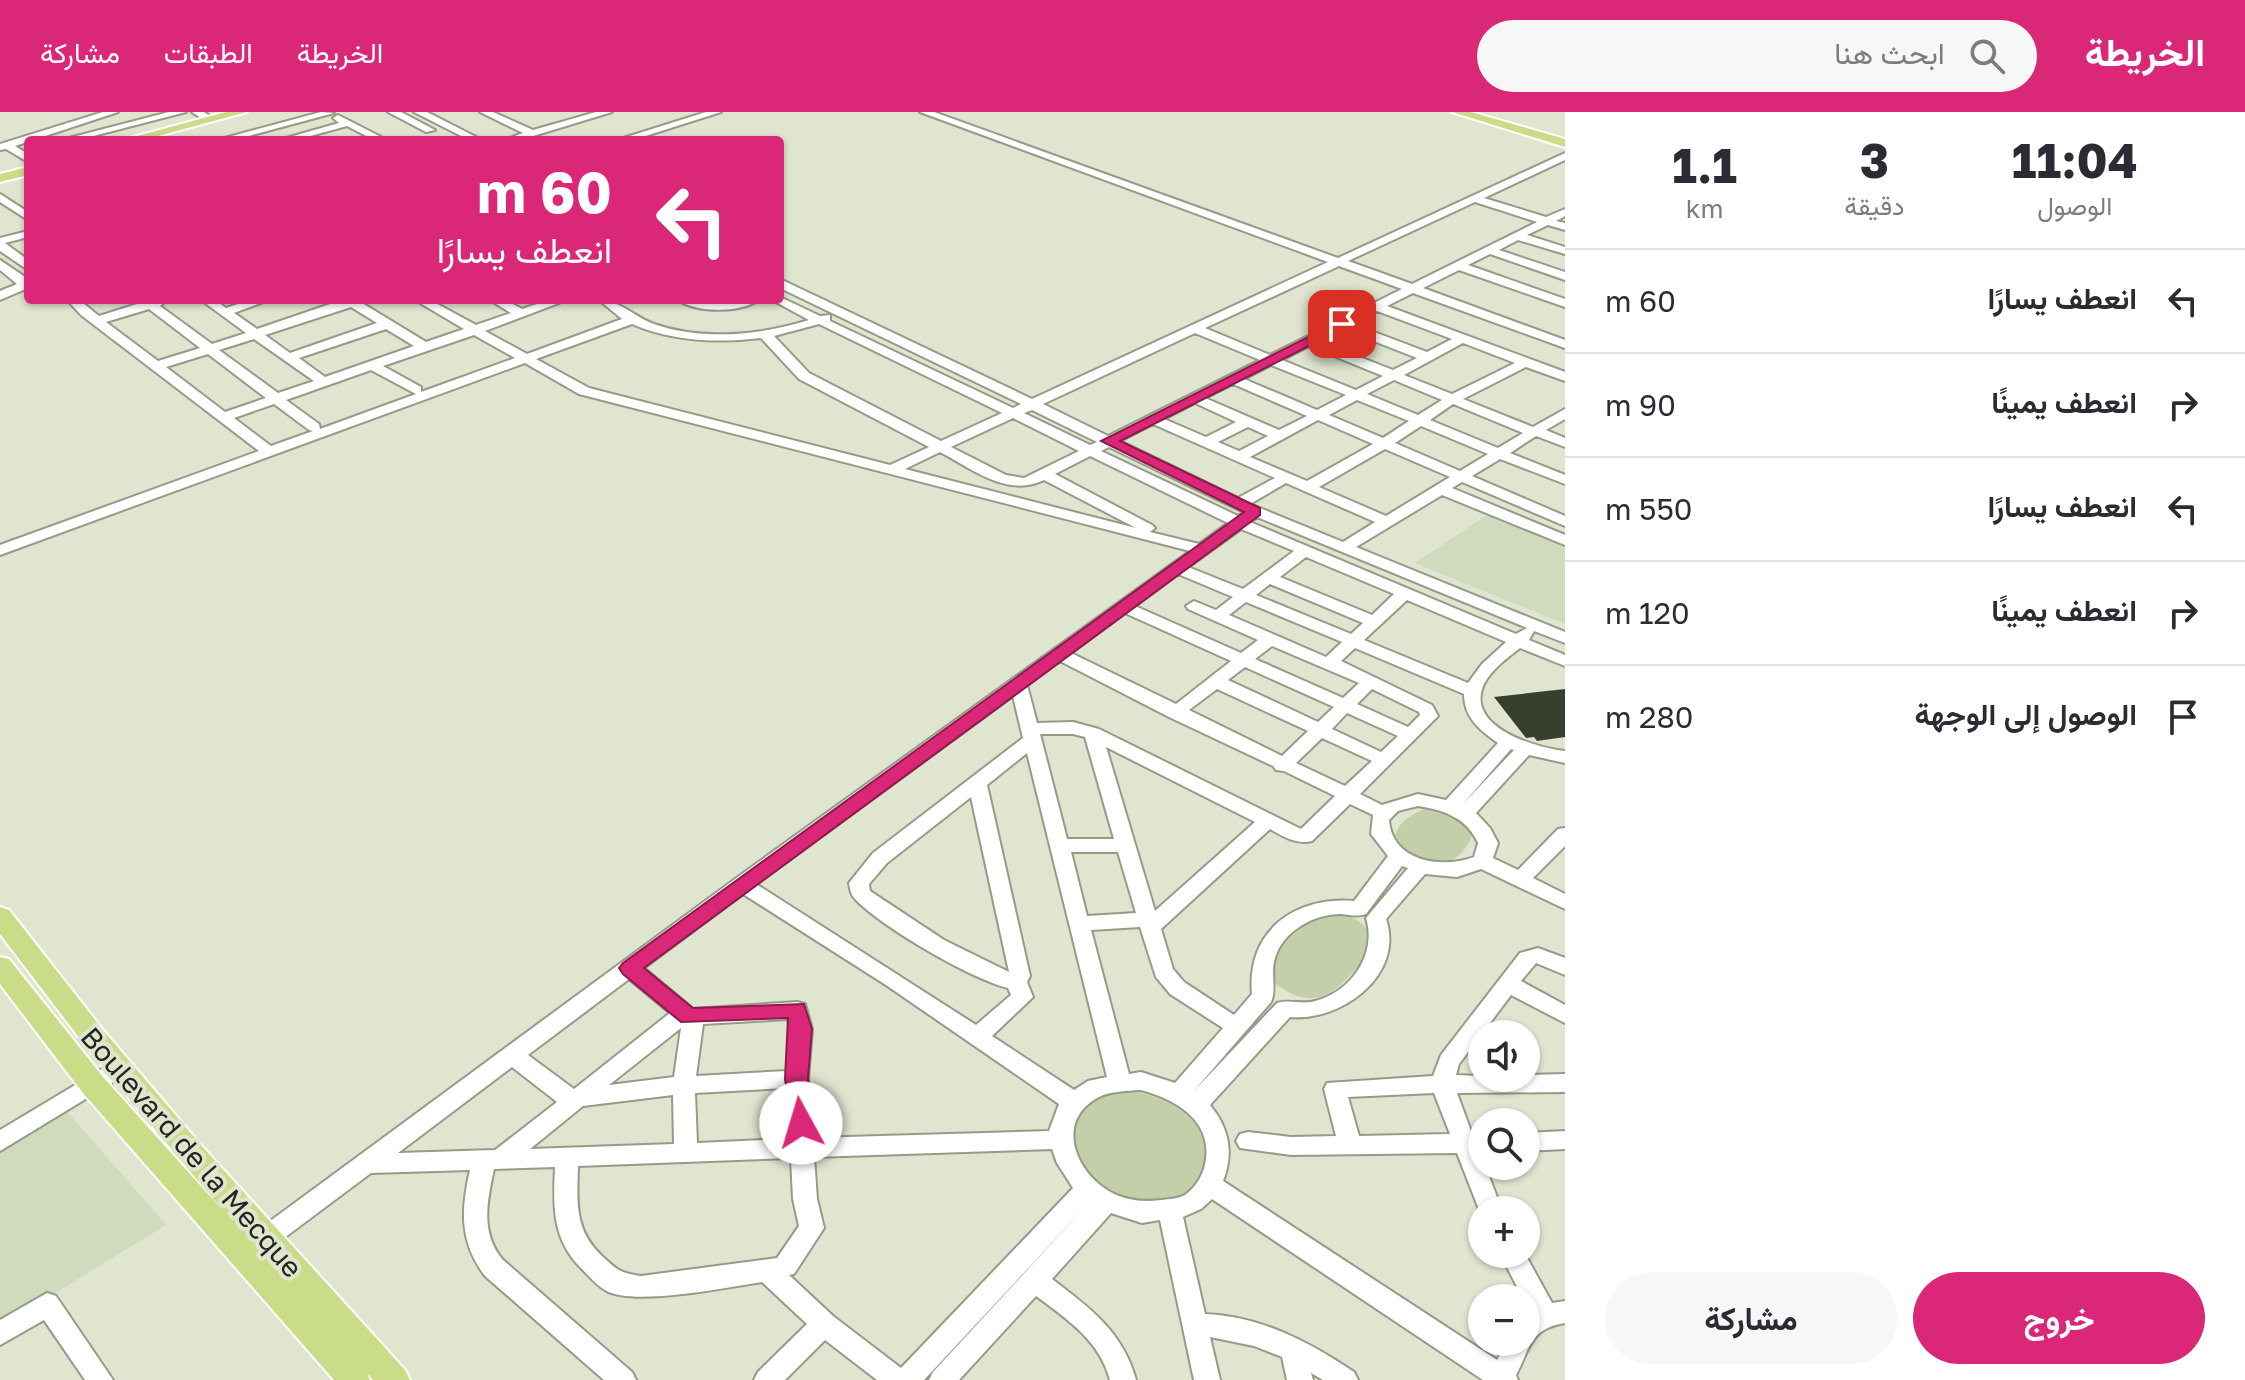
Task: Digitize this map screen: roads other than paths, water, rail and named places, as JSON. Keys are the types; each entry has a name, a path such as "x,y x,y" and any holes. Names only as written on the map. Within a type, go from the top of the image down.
{"main road":[{"path":"159,136 241,112"},
{"path":"214,121 263,112"},
{"path":"1458,112 1565,143"},
{"path":"1484,112 1565,135"},
{"path":"0,175 24,166"},
{"name":"Boulevard de la Mecque","path":"0,916 117,1069 203,1171 267,1237 394,1380"},
{"name":"Boulevard de la Mecque","path":"0,966 93,1085 354,1380"}],"street":[{"path":"82,136 181,112"},
{"path":"197,112 241,136"},
{"path":"251,136 328,112 374,136"},
{"path":"393,112 441,136"},
{"path":"424,114 445,112"},
{"path":"485,112 531,133"},
{"path":"522,136 607,112"},
{"path":"673,112 691,119"},
{"path":"635,136 716,112"},
{"path":"925,112 1336,262 1563,339"},
{"path":"953,112 1426,282 1563,339"},
{"path":"46,136 110,113 143,136"},
{"path":"424,114 469,136"},
{"path":"298,136 353,125"},
{"path":"336,136 353,125"},
{"path":"981,132 996,127"},
{"path":"313,132 322,136"},
{"path":"0,156 13,148"},
{"path":"893,469 1565,156"},
{"path":"1142,191 1157,185"},
{"path":"0,197 24,214"},
{"path":"1473,198 1565,227"},
{"path":"765,334 804,376 1010,482 1026,483 1565,212"},
{"path":"0,243 24,235"},
{"path":"1518,236 1565,251"},
{"path":"0,243 24,263"},
{"path":"1489,250 1565,276"},
{"path":"0,264 24,281"},
{"path":"1459,266 1565,303"},
{"path":"1544,296 1565,282"},
{"path":"0,296 24,284"},
{"path":"784,285 1108,441 1244,512 1305,550 1565,661"},
{"path":"784,303 1089,451 1344,548 1565,638"},
{"path":"77,304 266,449"},
{"path":"97,321 150,304 314,427"},
{"path":"213,304 325,383"},
{"path":"225,312 250,304"},
{"path":"157,366 345,304"},
{"path":"358,304 426,348"},
{"path":"428,304 518,357 592,394 1199,549"},
{"path":"503,304 522,314"},
{"path":"223,417 475,332 548,304"},
{"path":"610,304 626,318 696,335 765,334 839,313"},
{"path":"710,304 733,304"},
{"path":"1377,307 1565,377"},
{"path":"0,550 626,318"},
{"path":"290,357 387,324"},
{"path":"1342,324 1427,357"},
{"path":"1193,328 1565,480"},
{"path":"1237,458 1462,339"},
{"path":"1306,488 1421,422 1451,400 1563,339"},
{"path":"1309,341 1565,443"},
{"path":"0,541 266,449 314,427 416,390 518,357"},
{"path":"374,366 416,390"},
{"path":"1233,379 1565,521"},
{"path":"1194,398 1280,436"},
{"path":"1344,548 1565,413"},
{"path":"1153,419 1387,522"},
{"path":"1206,443 1248,421"},
{"path":"1044,474 1174,542"},
{"path":"267,1237 1175,567 1285,478"},
{"path":"1441,489 1565,540"},
{"path":"1218,616 1305,550"},
{"path":"1175,567 1473,691"},
{"path":"1269,578 1373,621"},
{"path":"1333,666 1330,659 1405,593"},
{"path":"1122,606 1411,735"},
{"path":"1016,982 998,978 973,965 868,899 859,890 862,877 880,858 977,783 1030,735 1073,728 1093,733 1305,836 1429,716 1428,711 1333,666 1194,606"},
{"path":"1534,626 1491,667 1473,691 1477,713 1516,746 1565,757"},
{"path":"1175,713 1270,639"},
{"path":"1058,653 1282,766 1382,812"},
{"path":"1215,681 1384,760"},
{"path":"1018,683 1119,1080"},
{"path":"1282,766 1369,683"},
{"path":"1093,733 1163,972 1170,981 1237,1027"},
{"path":"1458,810 1516,746"},
{"path":"976,1038 1020,1001 1016,982 1020,976 1013,934 977,783"},
{"path":"1418,800 1458,810 1477,823 1488,843 1482,861 1456,872 1420,867 1398,857 1378,834 1377,822 1382,812 1391,806 1418,800"},
{"path":"1078,924 1149,923 1268,820"},
{"path":"1520,880 1563,839"},
{"path":"1059,846 1126,845"},
{"path":"1367,914 1398,857"},
{"path":"1482,861 1565,902"},
{"path":"1367,914 1420,867"},
{"path":"742,884 893,980 1072,1101"},
{"path":"1187,1100 1237,1027 1263,996 1259,965 1284,930 1316,909 1343,906 1367,914 1382,936 1381,950 1354,986 1321,1008 1285,1009 1263,996"},
{"path":"1468,1134 1442,1084 1449,1061 1531,956 1538,955 1565,967"},
{"path":"630,968 687,1015 693,1031 684,1085 686,1153"},
{"path":"1509,984 1565,1015"},
{"path":"1187,1100 1285,1009"},
{"path":"567,1159 565,1204 568,1229 581,1252 614,1283 641,1287 785,1266 812,1228 805,1199 797,1079 801,1029 797,1010 687,1015 492,1160 475,1209 477,1246 494,1268 623,1380"},
{"path":"513,1056 564,1095 576,1098 684,1085 797,1079"},
{"path":"0,1142 117,1069"},
{"path":"1119,1080 1151,1083 1187,1100 1206,1116 1219,1158 1212,1186 1196,1204 1170,1212 1127,1209 1097,1195 1072,1174 1058,1140 1061,1119 1072,1101 1097,1085 1119,1080"},
{"path":"1350,1144 1334,1097 1335,1089 1442,1084 1563,1088"},
{"path":"369,1163 567,1159 803,1145 1058,1140"},
{"path":"1540,1141 1565,1140"},
{"path":"1248,1141 1291,1146 1468,1144"},
{"path":"1212,1186 1503,1379 1514,1356"},
{"path":"942,1380 1035,1280 1097,1195"},
{"path":"907,1380 1097,1195"},
{"path":"1170,1212 1192,1296 1194,1325 1207,1380"},
{"path":"1519,1268 1545,1319"},
{"path":"767,1271 824,1324 897,1380"},
{"path":"1035,1280 1107,1341 1116,1354 1123,1380"},
{"path":"0,1334 47,1304 92,1377"},
{"path":"767,1380 824,1324"},
{"path":"1194,1325 1245,1330 1293,1348 1345,1380"},
{"path":"1293,1348 1300,1380"}]}
